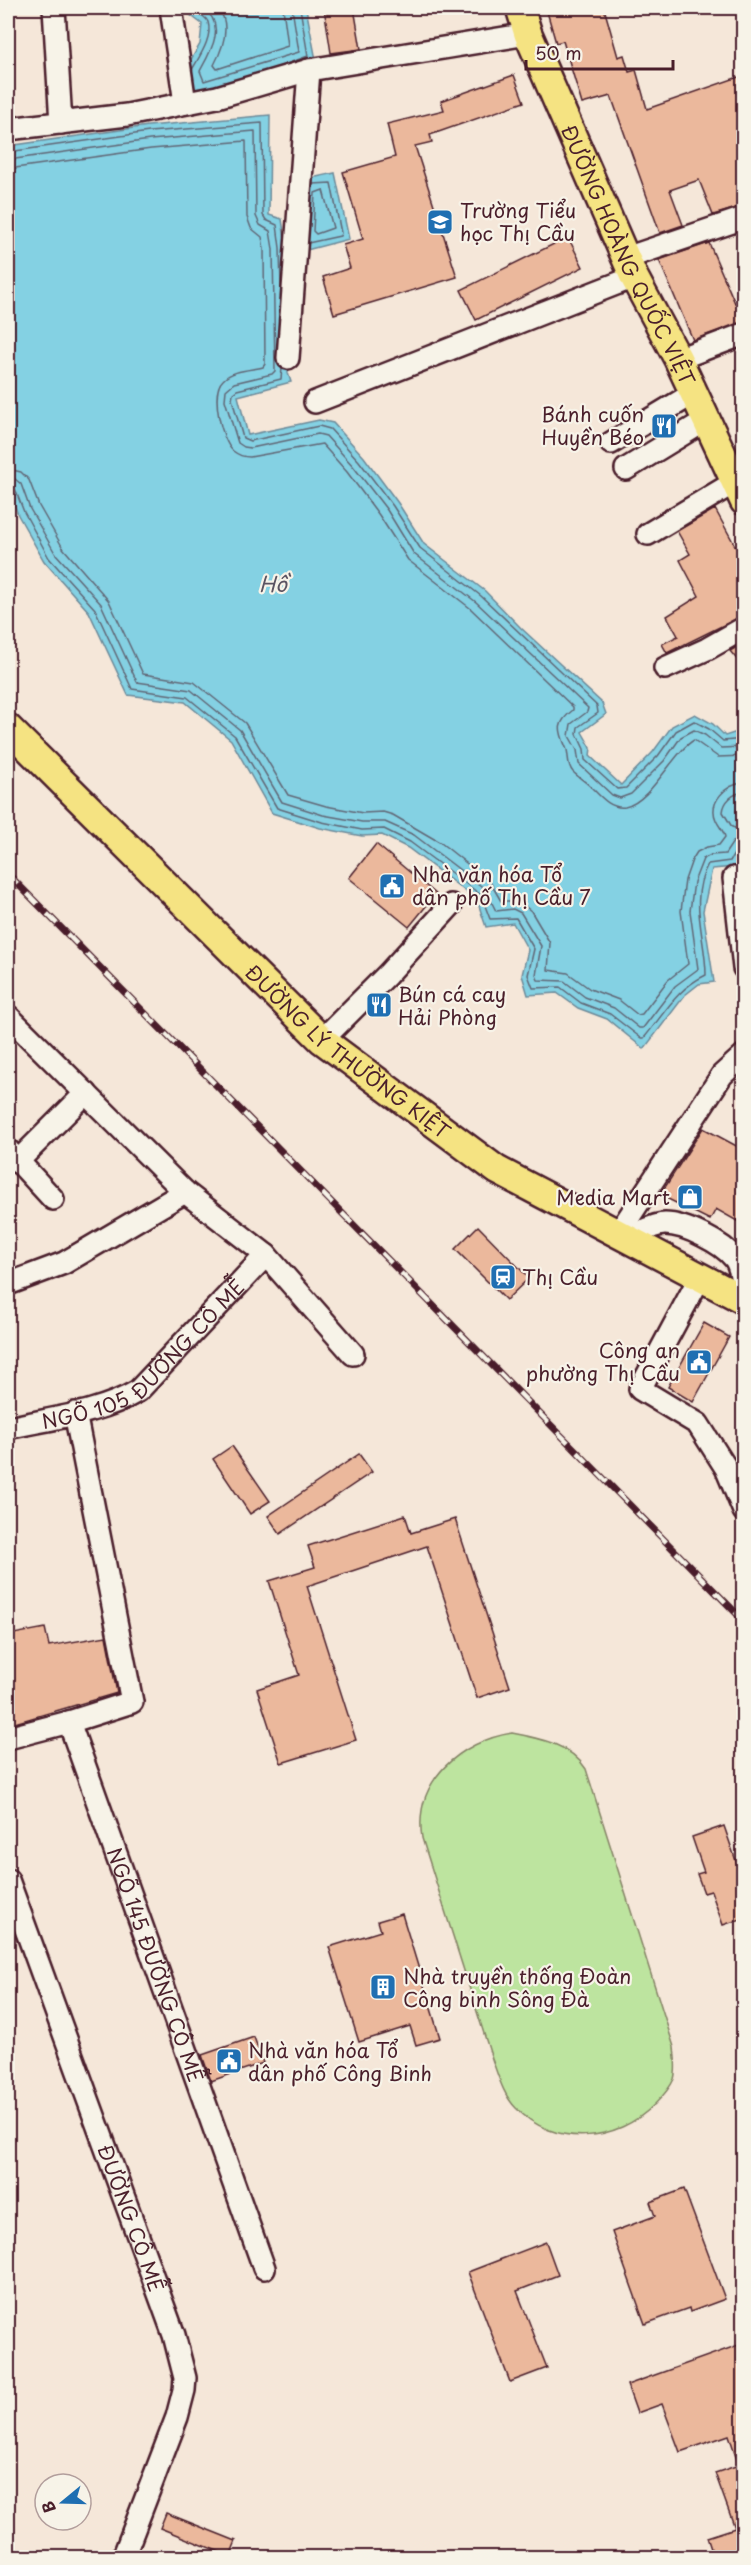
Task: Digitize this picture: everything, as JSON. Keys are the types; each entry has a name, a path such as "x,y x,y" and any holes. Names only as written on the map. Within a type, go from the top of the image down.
{"main road":[{"name":"ĐƯỜNG HOÀNG QUỐC VIỆT","path":"520,8 528,34 630,267 678,359 739,492"},
{"name":"ĐƯỜNG LÝ THƯỜNG KIỆT","path":"8,728 322,1040 497,1170 744,1300"}],"street":[{"path":"54,8 61,123"},
{"path":"171,8 185,103"},
{"path":"8,129 127,115 218,97 309,70 528,34"},
{"path":"288,358 309,70"},
{"path":"315,402 744,218"},
{"path":"678,359 744,334"},
{"path":"610,443 694,393"},
{"path":"627,469 706,420"},
{"path":"648,534 739,492"},
{"path":"665,668 708,649 744,628"},
{"path":"734,878 744,968"},
{"path":"322,1040 387,975 451,905"},
{"path":"8,1016 185,1192 266,1255 353,1354"},
{"path":"622,1236 722,1075 744,1055"},
{"path":"53,1199 12,1156 86,1093"},
{"path":"8,1284 64,1263 185,1192"},
{"path":"622,1236 663,1223 709,1238 736,1260 744,1295"},
{"name":"NGÕ 105 ĐƯỜNG CÔ MỄ","path":"8,1428 121,1401 138,1391 266,1255"},
{"path":"700,1277 640,1389 698,1424 726,1467 744,1511"},
{"path":"8,1738 132,1702 75,1413"},
{"name":"NGÕ 145 ĐƯỜNG CÔ MỄ","path":"69,1722 264,2268"},
{"name":"ĐƯỜNG CÔ MỄ","path":"8,1880 174,2335 184,2378 177,2417 123,2558"}],"green space":[{"path":"512,1733 543,1740 563,1748 579,1760 586,1769 674,2047 675,2075 666,2092 640,2117 623,2127 604,2133 586,2136 567,2135 548,2130 531,2121 516,2108 508,2097 492,2059 422,1838 421,1817 425,1799 433,1782 444,1767 475,1745 493,1737"}],"water":[{"path":"188,8 306,8 316,60 192,97 185,70 200,44 202,24 189,14"},
{"name":"Hồ","path":"270,115 269,215 282,219 286,247 288,373 291,382 238,396 248,435 319,420 333,423 364,457 398,503 424,544 485,591 521,628 602,703 606,714 582,732 591,748 590,756 621,785 653,752 672,726 695,714 713,724 725,736 737,732 743,734 743,804 736,811 743,820 742,851 735,867 712,869 703,911 714,982 699,984 685,995 644,1049 607,1019 578,1008 557,993 528,995 522,975 528,950 513,923 486,927 477,900 408,848 382,835 362,836 320,828 272,813 231,740 185,702 128,695 89,612 44,561 18,515 8,487 8,146 148,126"},
{"path":"335,173 349,239 299,252 302,180"}],"building":[{"path":"324,8 354,8 361,49 331,53"},
{"path":"546,8 604,8 618,57 624,55 629,72 636,70 647,109 744,75 744,206 713,215 699,180 670,190 683,225 660,233 611,96 582,104 563,41 556,43"},
{"path":"514,75 524,102 430,135 432,142 415,146 457,277 334,314 323,277 350,268 343,245 363,239 343,172 395,157 387,124 444,110 441,101"},
{"path":"568,237 583,267 476,320 461,290"},
{"path":"709,243 735,303 744,300 744,322 693,340 659,260"},
{"path":"715,509 744,562 744,615 667,653 662,644 678,636 667,616 699,596 680,560 690,554 677,531"},
{"path":"744,643 744,668 730,651"},
{"name":"Nhà văn hóa Tổ dân phố Thị Cầu 7","path":"376,844 436,894 409,927 349,878"},
{"path":"703,1128 744,1150 744,1225 716,1209 710,1220 660,1195"},
{"path":"478,1226 529,1278 506,1300 455,1249"},
{"name":"Công an phường Thị Cầu","path":"704,1323 729,1337 693,1402 668,1387"},
{"path":"232,1446 270,1501 250,1514 213,1459"},
{"path":"359,1454 372,1472 280,1534 268,1516"},
{"path":"405,1515 411,1533 455,1519 510,1687 477,1698 427,1546 307,1586 356,1740 281,1763 257,1689 299,1675 269,1581 315,1567 308,1546"},
{"path":"45,1628 49,1646 106,1636 117,1693 8,1725 8,1635"},
{"path":"724,1826 744,1884 744,1918 723,1925 711,1891 704,1893 697,1874 704,1872 692,1837"},
{"name":"Nhà truyền thống Đoàn Công binh Sông Đà","path":"402,1914 440,2038 416,2045 410,2026 359,2042 329,1947 381,1931 378,1921"},
{"name":"Nhà văn hóa Tổ dân phố Công Binh","path":"254,2037 263,2063 211,2081 202,2055"},
{"path":"684,2189 725,2299 690,2312 689,2308 645,2324 612,2232 655,2216 650,2202"},
{"path":"546,2242 558,2275 517,2291 547,2368 510,2382 468,2272"},
{"path":"744,2343 744,2558 714,2558 707,2537 735,2528 715,2473 739,2465 729,2435 680,2452 662,2404 637,2413 627,2385"},
{"path":"166,2513 236,2541 230,2556 160,2528"}],"railway":[{"path":"8,874 744,1621"}],"place":[{"name":"Trường Tiểu học Thị Cầu","path":"440,222"},
{"name":"Bánh cuốn Huyền Béo","path":"664,426"},
{"name":"Nhà văn hóa Tổ dân phố Thị Cầu 7","path":"392,886"},
{"name":"Bún cá cay Hải Phòng","path":"379,1005"},
{"name":"Media Mart","path":"690,1197"},
{"name":"Thị Cầu","path":"503,1277"},
{"name":"Công an phường Thị Cầu","path":"699,1362"},
{"name":"Nhà truyền thống Đoàn Công binh Sông Đà","path":"383,1987"},
{"name":"Nhà văn hóa Tổ dân phố Công Binh","path":"229,2061"}]}
